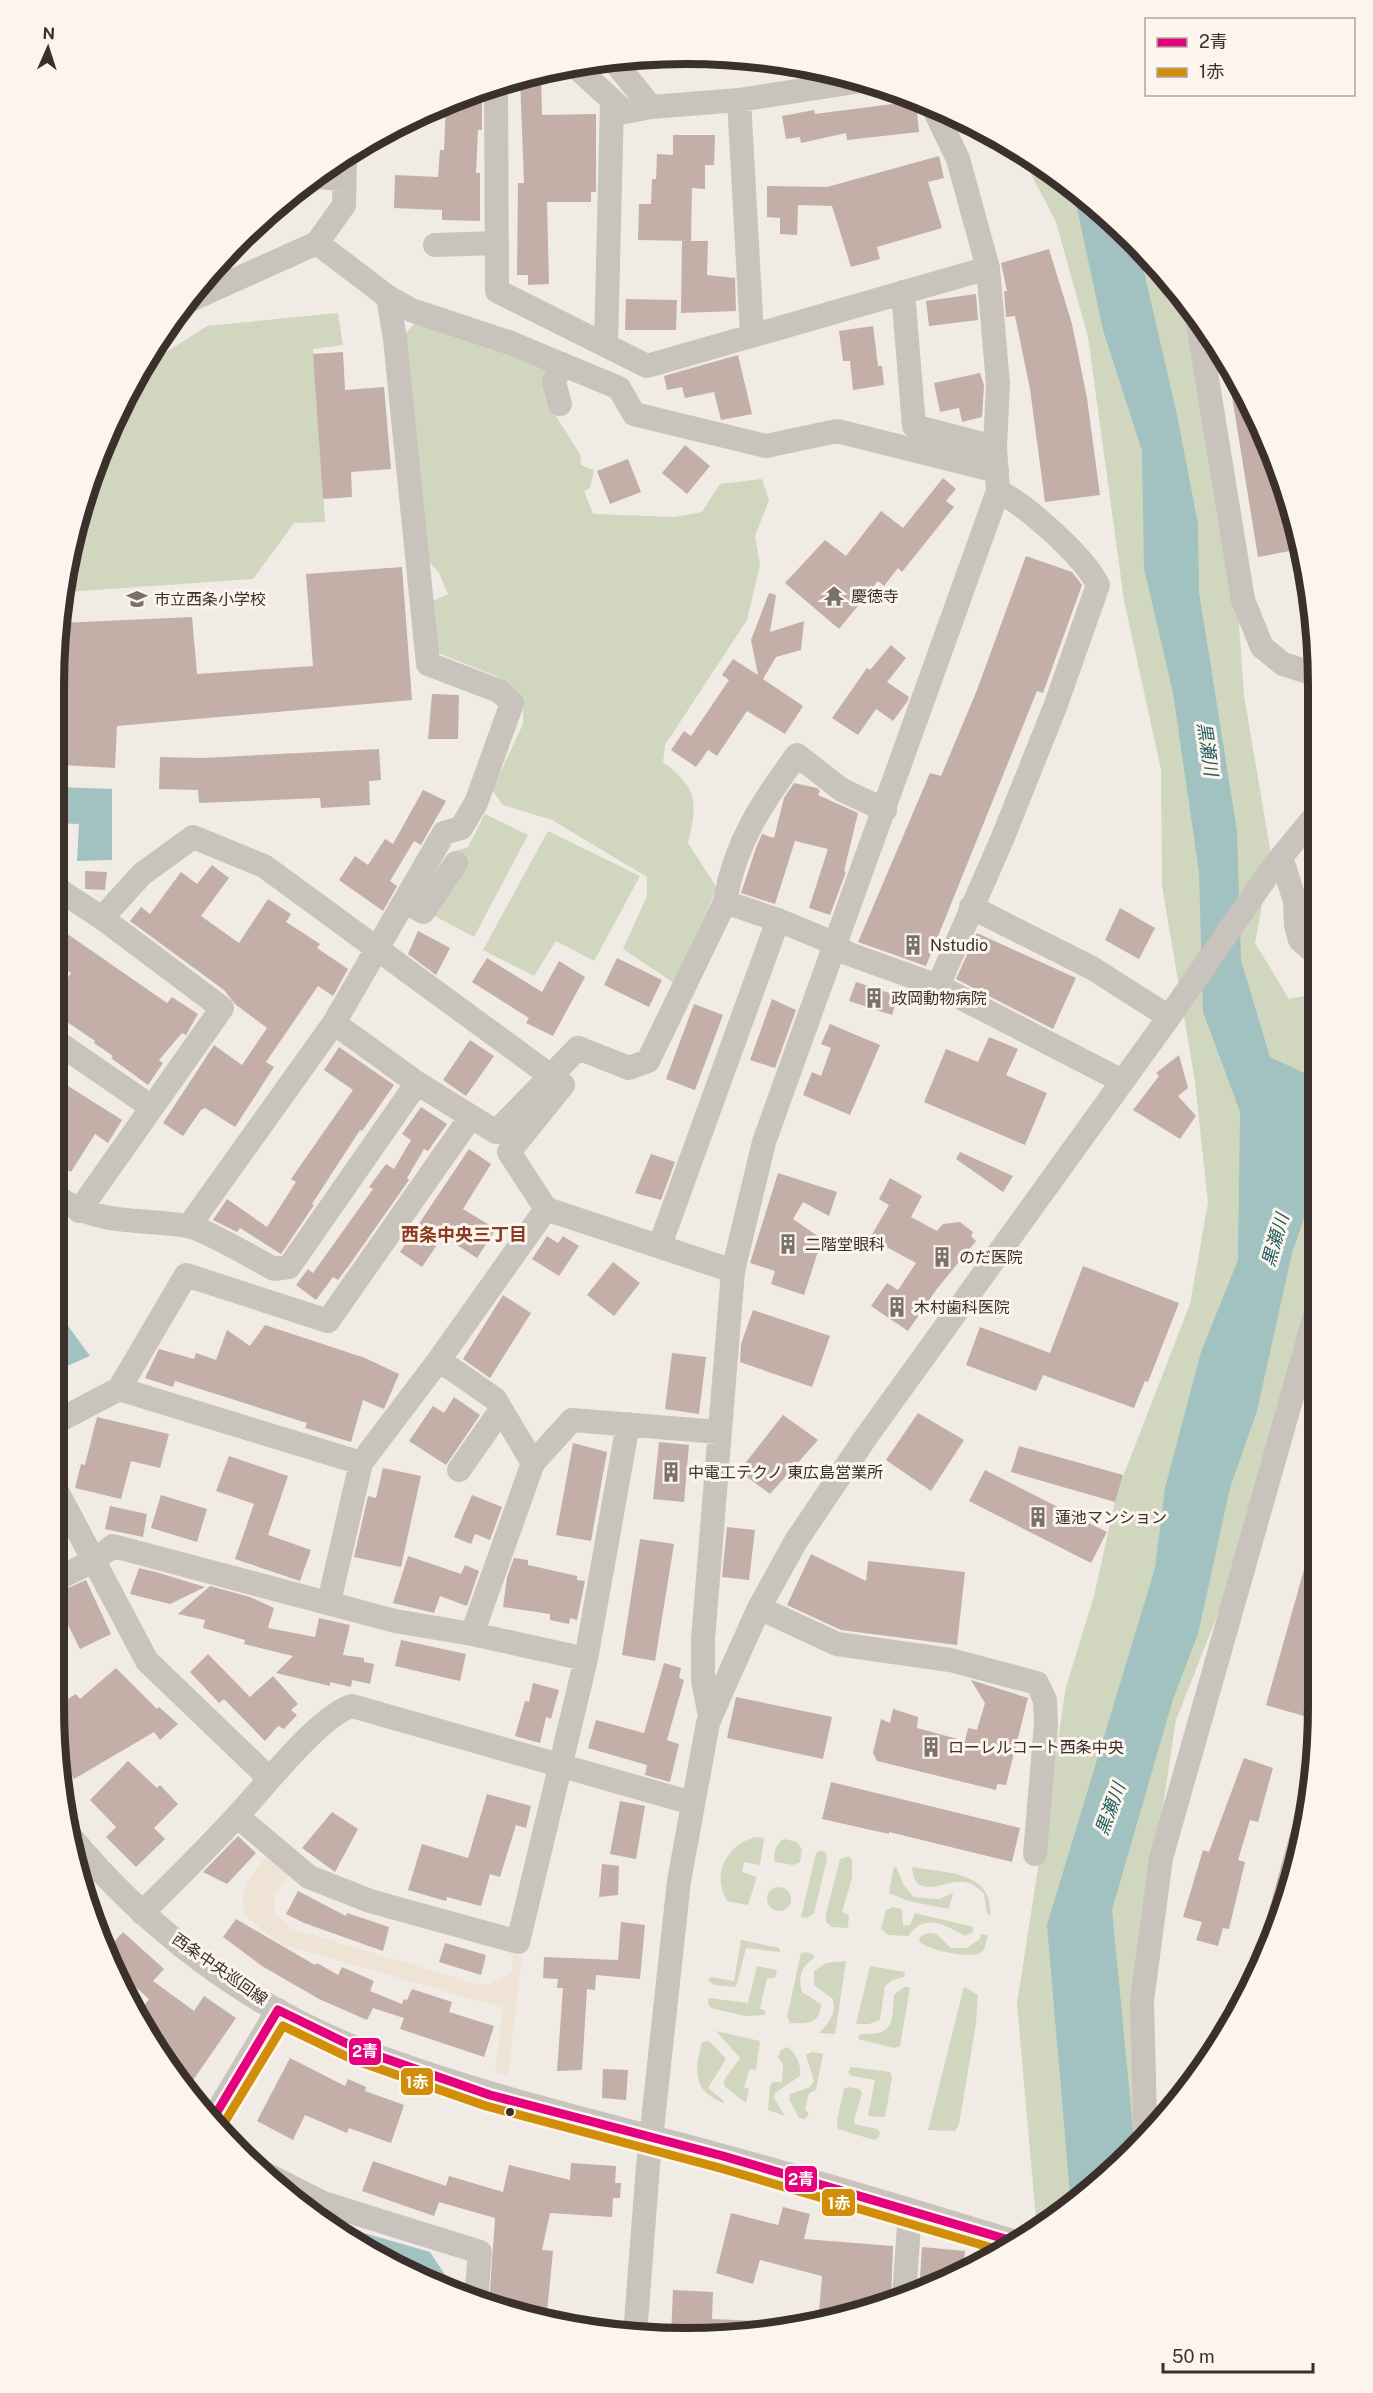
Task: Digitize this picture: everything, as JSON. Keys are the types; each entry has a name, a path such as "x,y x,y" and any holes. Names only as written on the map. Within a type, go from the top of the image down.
{"street":[{"path":"620,69 651,106"},
{"path":"583,73 625,112 651,106 739,100 840,84"},
{"path":"496,95 497,291 647,366 988,268"},
{"path":"739,100 752,335"},
{"path":"606,345 612,102"},
{"path":"710,1716 703,1680 703,1639 733,1271 764,1142 885,810 998,481 995,447 998,384 988,268 958,159 938,118"},
{"path":"205,293 317,243 344,205 345,168"},
{"path":"317,243 388,297 411,310 562,364 619,388 634,414 766,446 837,431 998,481 1090,569 1098,585 1026,780 938,986"},
{"path":"435,245 497,243"},
{"path":"903,292 914,426 995,447"},
{"path":"189,1226 334,1023 444,833 461,828 476,803 512,703 499,691 428,664 395,339 388,297"},
{"path":"1200,336 1243,600 1262,647 1283,664 1308,672"},
{"path":"560,404 554,382 562,364"},
{"path":"334,1023 417,1083 470,1118 496,1132 553,1077 578,1048 629,1068 648,1061 725,902 729,876 747,829 797,755 843,790 885,810"},
{"path":"636,2326 652,2137 679,1881 710,1716 759,1608 796,1541 866,1437 1169,1017 1277,862 1308,824"},
{"path":"102,918 142,874 193,837 264,866 563,1085 509,1152 546,1209 733,1271"},
{"path":"1277,862 1295,901 1296,925 1300,940 1308,947"},
{"path":"405,901 423,912 456,863"},
{"path":"64,893 102,918 222,1008 150,1106 79,1211"},
{"path":"725,902 778,920 836,945 849,954 938,986 1122,1081"},
{"path":"971,907 1092,968 1169,1017"},
{"path":"660,1245 778,920"},
{"path":"64,1047 150,1106"},
{"path":"64,1201 79,1211 131,1221 189,1226 274,1269 289,1267 417,1083"},
{"path":"64,1418 118,1389 186,1275 328,1321 470,1118"},
{"path":"329,1602 361,1463 439,1360 546,1209"},
{"path":"1146,2125 1142,2001 1161,1858 1308,1340"},
{"path":"439,1360 495,1399 533,1463"},
{"path":"118,1389 361,1463"},
{"path":"459,1470 501,1410"},
{"path":"472,1634 533,1463 572,1420 719,1432"},
{"path":"237,1816 309,1877 370,1901 518,1942 586,1659 628,1424"},
{"path":"64,1505 147,1661 269,1778"},
{"path":"64,1576 93,1561 113,1546 395,1621 472,1634 586,1659"},
{"path":"759,1608 837,1644 950,1660 1037,1683 1045,1700 1046,1724 1035,1854"},
{"path":"142,1913 237,1816 269,1778 339,1710 352,1706 692,1803"},
{"name":"西条中央巡回線","path":"82,1850 142,1913 200,1959 278,2010 358,2049 490,2095 652,2137 1007,2239"},
{"path":"216,2113 278,2010"},
{"path":"905,2288 910,2211"},
{"path":"326,2213 480,2252 477,2291"}],"green space":[{"path":"1027,166 1097,219 1126,247 1154,276 1196,330 1231,514 1244,695 1271,855 1255,943 1289,999 1308,995 1308,1300 1264,1497 1176,1720 1138,1971 1143,2129 1097,2174 1036,2221 1017,2004 1066,1687 1094,1596 1117,1492 1190,1304 1208,1203 1195,1082 1162,886 1161,770 1124,600 1088,337 1056,222"},
{"path":"338,313 343,345 313,349 325,522 294,523 253,579 72,592 76,565 98,487 129,411 159,357 207,326"},
{"path":"416,322 548,366 552,410 580,454 581,465 594,470 590,488 584,491 593,514 675,517 702,512 720,484 762,479 769,500 755,536 760,565 747,620 665,745 663,762 683,780 692,797 694,806 688,843 717,888 674,983 623,949 647,896 647,877 552,820 503,805 492,790 523,724 523,701 501,678 438,653 427,604 448,594 439,573 426,558 402,337"},
{"path":"485,814 528,835 474,937 429,913 455,851 468,847"},
{"path":"548,831 640,876 594,961 556,941 534,976 483,950"},
{"path":"756,1837 764,1838 760,1865 744,1862 742,1872 757,1877 748,1905 727,1901 722,1891 721,1881 721,1871 725,1861 737,1846"},
{"path":"784,1839 797,1842 802,1849 800,1862 793,1865 775,1862 776,1849"},
{"path":"821,1850 826,1853 827,1859 814,1913 807,1918 801,1917 816,1853"},
{"path":"849,1856 852,1860 852,1878 842,1912 849,1915 848,1928 832,1927 826,1922 826,1914 840,1859"},
{"path":"896,1867 904,1885 914,1897 939,1899 953,1893 949,1909 908,1901 889,1893 893,1869"},
{"path":"912,1867 952,1873 976,1882 984,1890 989,1901 990,1915 987,1913 984,1894 975,1886 956,1882 925,1887 914,1878"},
{"path":"779,1887 788,1890 791,1899 788,1908 779,1911 770,1908 767,1899 770,1890"},
{"path":"893,1907 902,1909 903,1926 910,1925 915,1913 973,1927 973,1932 965,1936 943,1925 928,1923 921,1924 908,1936 889,1935 881,1929 886,1910"},
{"path":"928,1933 937,1934 951,1948 966,1948 980,1939 981,1934 988,1935 980,1953 967,1955 930,1948 919,1941 921,1936"},
{"path":"741,1940 779,1948 780,1952 746,1948 736,1987 714,1985 708,1980 710,1977 734,1981"},
{"path":"807,1952 814,1955 814,1958 802,1972 800,1981 802,1992 821,2004 820,2011 812,2021 790,2023 787,2017 801,1953"},
{"path":"846,1961 835,2034 819,2033 831,2018 834,2005 833,1999 814,1985 814,1971 826,1963"},
{"path":"757,1966 777,1970 775,1978 767,1978 760,2009 765,2011 765,2015 745,2016 711,2008 708,2004 709,1998 748,2003"},
{"path":"870,1966 905,1972 904,1977 893,1980 885,1986 880,2020 869,2024 856,2024"},
{"path":"904,1987 910,1987 900,2046 894,2048 858,2039 860,2034 879,2033 889,2026 893,2014 894,1995"},
{"path":"964,1987 978,1995 976,2023 959,2124 955,2131 928,2130"},
{"path":"716,2031 760,2041 756,2070 750,2069 744,2087 749,2089 746,2103 724,2086 724,2080 740,2058"},
{"path":"709,2041 726,2059 708,2088 724,2103 706,2093 698,2079 697,2071 702,2042"},
{"path":"787,2047 796,2056 800,2076 775,2093 774,2098 785,2116 768,2110 770,2086 773,2082 782,2082 783,2064 778,2057 781,2050"},
{"path":"812,2052 823,2054 816,2090 809,2093 805,2109 809,2114 805,2119 799,2118 789,2099 790,2094 810,2087 814,2081 806,2055"},
{"path":"851,2067 890,2072 892,2078 885,2117 868,2116 875,2080 851,2076 848,2072"},
{"path":"848,2087 859,2089 862,2093 854,2120 855,2124 877,2129 880,2132 879,2137 874,2140 838,2129 837,2120 844,2089"}],"shaded area":[{"path":"267,1855 289,1874 276,1894 274,1904 275,1914 292,1929 477,1984 490,1984 512,1973 513,1955 522,1956 508,2075 495,2072 503,2008 282,1944 261,1929 244,1913 243,1895 248,1882"}],"water":[{"name":"黒瀬川","path":"1071,198 1097,219 1142,264 1177,415 1198,524 1199,592 1237,831 1241,960 1270,1057 1308,1075 1308,1207 1292,1253 1257,1411 1230,1488 1198,1634 1173,1699 1112,1910 1134,2138 1097,2174 1070,2196 1047,1925 1155,1568 1165,1488 1201,1352 1238,1260 1240,1112 1203,1012 1199,872 1173,693 1144,568 1142,451 1103,330 1077,208"},
{"path":"64,787 112,789 112,860 77,861 79,824 64,823"},
{"path":"64,1320 90,1356 64,1367"},
{"path":"348,2229 430,2252 449,2282 411,2264"}],"building":[{"path":"541,82 542,115 596,114 596,192 591,192 591,202 547,202 549,284 528,285 528,275 517,275 518,183 524,183 520,88"},
{"path":"482,100 482,130 478,130 476,173 480,173 480,221 442,220 442,210 394,208 395,175 438,177 440,150 444,150 446,113"},
{"path":"900,103 917,109 919,132 847,140 846,133 801,143 800,137 786,139 782,116 814,110 815,114"},
{"path":"673,135 715,135 714,165 705,165 705,189 692,188 691,241 638,240 639,204 651,204 652,179 656,179 657,154 673,155"},
{"path":"939,156 944,178 928,182 942,228 877,247 880,259 851,267 832,206 798,205 797,235 780,234 780,218 767,217 767,186 827,187"},
{"path":"682,241 708,241 707,275 735,278 736,311 681,313"},
{"path":"1049,249 1072,324 1087,398 1100,495 1045,502 1030,389 1015,316 1006,317 1004,291 1007,291 1001,263"},
{"path":"976,294 978,320 929,326 926,301"},
{"path":"626,299 677,300 676,330 625,330"},
{"path":"873,326 878,366 882,366 884,385 853,390 850,361 843,361 839,331"},
{"path":"343,352 345,390 384,387 391,469 351,472 352,497 323,499 313,354"},
{"path":"738,355 752,414 721,420 714,392 685,398 682,387 667,390 664,376"},
{"path":"980,373 984,385 982,417 962,422 959,408 940,412 934,383"},
{"path":"1230,386 1261,448 1293,550 1258,557"},
{"path":"685,445 710,466 687,494 662,473"},
{"path":"628,459 641,492 610,504 597,471"},
{"path":"943,478 956,489 946,501 954,507 902,572 898,568 884,586 878,581 839,629 785,583 825,540 846,556 881,511 903,528"},
{"path":"1026,556 1072,572 1082,585 1043,693 1037,691 926,966 858,942 930,773 941,776 977,690"},
{"path":"402,567 412,700 117,726 115,768 64,765 64,686 68,623 192,617 197,674 313,666 306,574"},
{"path":"769,593 776,595 770,632 804,621 801,650 776,657 763,679 803,706 785,734 747,711 717,756 708,750 696,767 671,750 684,731 691,736 729,680 722,675 733,659 758,675 751,640"},
{"path":"891,645 906,658 887,682 909,697 893,721 876,709 858,735 832,718 867,668 870,670"},
{"path":"432,694 459,695 458,739 428,739"},
{"path":"379,749 381,780 369,781 370,805 321,808 320,798 199,803 198,790 159,789 160,757 202,758"},
{"path":"794,783 817,788 820,791 818,795 858,813 844,871 846,872 830,915 809,908 828,849 795,841 775,904 741,893 762,834 774,838 784,798"},
{"path":"423,790 446,801 421,845 414,841 390,881 397,886 383,911 339,880 355,856 368,865 385,839 393,844"},
{"path":"212,865 229,878 201,916 239,943 268,899 291,914 286,922 320,944 317,948 348,969 333,996 318,986 266,1062 274,1067 235,1127 205,1108 201,1110 183,1136 163,1123 214,1045 242,1065 267,1028 235,1004 224,990 130,921 141,907 150,914 181,872 197,884"},
{"path":"85,871 107,872 105,890 85,889"},
{"path":"1120,908 1155,928 1139,959 1105,940"},
{"path":"418,931 450,948 436,975 408,954"},
{"path":"64,932 167,1003 172,997 198,1014 186,1035 182,1033 159,1060 163,1063 148,1085 111,1058 113,1056 94,1043 95,1041 64,1020 64,984 71,973 64,968"},
{"path":"977,933 1076,978 1053,1029 956,979"},
{"path":"487,958 542,992 559,961 585,977 553,1036 526,1023 529,1018 472,982"},
{"path":"617,958 662,980 649,1007 604,985"},
{"name":"政岡動物病院","path":"856,982 898,996 892,1015 849,1001"},
{"path":"772,999 796,1010 775,1068 750,1060"},
{"path":"694,1004 723,1015 695,1090 666,1079"},
{"path":"830,1024 880,1045 850,1115 803,1095 812,1072 821,1076 831,1048 821,1044"},
{"path":"989,1037 1018,1049 1006,1075 1047,1093 1025,1145 924,1102 946,1049 978,1062"},
{"path":"470,1040 494,1056 466,1096 443,1080"},
{"path":"339,1047 394,1085 362,1131 360,1130 281,1254 240,1228 237,1232 213,1220 227,1199 267,1227 296,1182 291,1179 353,1090 324,1070"},
{"path":"1179,1055 1188,1088 1178,1096 1196,1116 1180,1139 1133,1110 1159,1076 1156,1073"},
{"path":"64,1083 122,1120 108,1143 95,1134 71,1172 64,1168"},
{"path":"421,1107 447,1124 428,1151 424,1149 407,1178 409,1180 350,1264 338,1280 333,1277 316,1300 296,1285 308,1269 313,1273 373,1189 369,1187 386,1164 394,1169 411,1140 402,1134"},
{"path":"469,1149 491,1164 463,1209 496,1229 477,1258 443,1236 422,1267 400,1252"},
{"path":"960,1152 1013,1176 1003,1192 956,1159"},
{"path":"651,1154 675,1162 661,1200 635,1193"},
{"name":"二階堂眼科","path":"778,1173 837,1192 829,1216 803,1202 793,1219 822,1239 804,1295 771,1284 775,1271 750,1263"},
{"path":"890,1178 922,1196 911,1217 937,1231 943,1224 960,1222 973,1232 971,1236 976,1241 936,1290 908,1331 871,1306 887,1283 898,1290 916,1263 870,1238 889,1205 879,1199"},
{"path":"547,1236 558,1243 563,1236 579,1246 559,1276 532,1259"},
{"path":"613,1262 640,1283 614,1316 587,1295"},
{"path":"1083,1266 1179,1303 1148,1382 1145,1381 1134,1408 1043,1375 1036,1391 966,1365 980,1327 1050,1353"},
{"path":"503,1295 531,1313 490,1378 463,1359"},
{"path":"753,1310 830,1336 812,1387 740,1362 741,1344"},
{"path":"265,1325 365,1358 399,1374 384,1409 363,1400 351,1442 305,1428 307,1423 175,1381 173,1387 145,1378 159,1349 194,1359 196,1353 216,1360 227,1330 250,1346"},
{"path":"672,1353 706,1357 699,1414 665,1409"},
{"path":"454,1397 480,1415 446,1465 409,1441 433,1406 444,1413"},
{"path":"918,1413 964,1440 931,1491 886,1460"},
{"path":"783,1415 818,1440 770,1494 739,1471"},
{"path":"97,1417 169,1434 160,1468 131,1461 121,1499 75,1488 81,1464 85,1465"},
{"name":"中電工テクノ 東広島営業所","path":"659,1442 689,1445 684,1502 653,1499"},
{"path":"573,1443 607,1452 591,1541 556,1535"},
{"path":"1019,1446 1123,1475 1115,1502 1011,1472"},
{"path":"229,1456 288,1476 268,1535 311,1550 300,1581 235,1559 254,1504 216,1491"},
{"path":"383,1468 421,1476 401,1567 354,1557 368,1496 376,1498"},
{"name":"蓮池マンション","path":"985,1470 1107,1532 1091,1563 969,1501"},
{"path":"161,1495 207,1509 197,1542 151,1528"},
{"path":"472,1495 502,1507 490,1540 475,1534 471,1544 454,1537"},
{"path":"110,1506 147,1514 143,1537 105,1529"},
{"path":"727,1527 755,1530 749,1580 722,1577"},
{"path":"640,1539 674,1544 655,1661 622,1655"},
{"path":"811,1554 866,1581 868,1561 965,1572 957,1645 841,1630 787,1605"},
{"path":"1308,1555 1308,1717 1266,1705"},
{"path":"408,1556 461,1574 465,1565 479,1571 467,1606 440,1596 434,1613 393,1603"},
{"path":"514,1558 528,1560 528,1565 577,1576 577,1580 585,1581 577,1620 570,1618 569,1624 550,1620 550,1614 503,1607 507,1577"},
{"path":"139,1568 205,1587 170,1604 130,1594"},
{"path":"86,1580 111,1634 80,1649 64,1620 64,1590"},
{"path":"210,1586 250,1597 274,1608 268,1628 315,1637 319,1618 350,1625 343,1655 364,1658 364,1662 374,1664 370,1684 352,1680 351,1687 330,1682 330,1686 276,1673 293,1656 244,1644 245,1640 203,1628 205,1620 178,1614"},
{"path":"401,1640 466,1654 460,1681 395,1666"},
{"path":"208,1654 250,1697 273,1676 298,1704 291,1710 297,1715 284,1729 278,1726 265,1741 224,1699 219,1703 190,1672"},
{"path":"664,1663 681,1668 679,1678 684,1680 667,1740 679,1744 670,1782 645,1775 647,1765 588,1748 596,1720 644,1733"},
{"path":"116,1668 157,1709 159,1707 178,1724 160,1740 154,1732 74,1779 68,1769 64,1701 76,1694 80,1699"},
{"name":"ローレルコート西条中央","path":"971,1680 1028,1698 1006,1785 997,1784 996,1790 877,1761 873,1753 881,1719 890,1723 893,1709 918,1717 917,1728 965,1741 968,1728 977,1730 985,1703"},
{"path":"533,1683 559,1690 551,1719 546,1717 540,1743 515,1736 525,1701 529,1702"},
{"path":"736,1697 832,1717 823,1759 727,1738"},
{"path":"1244,1758 1273,1768 1258,1822 1250,1820 1238,1860 1245,1862 1229,1929 1223,1928 1218,1946 1196,1940 1202,1922 1183,1917 1203,1850 1209,1852"},
{"path":"128,1761 157,1788 160,1785 178,1804 154,1828 165,1839 136,1867 106,1837 116,1827 90,1800"},
{"path":"831,1782 1020,1828 1012,1862 889,1832 889,1834 822,1819"},
{"path":"487,1794 531,1806 526,1828 516,1825 500,1877 490,1874 481,1906 447,1897 446,1901 408,1890 422,1844 468,1858"},
{"path":"620,1801 645,1806 636,1859 610,1854"},
{"path":"332,1812 358,1829 335,1872 302,1848"},
{"path":"1296,1812 1299,1813 1275,1906 1271,1918 1267,1917"},
{"path":"238,1836 256,1853 227,1884 203,1872"},
{"path":"602,1864 619,1866 618,1895 599,1897"},
{"path":"298,1891 346,1916 347,1913 389,1927 383,1951 304,1923 286,1914"},
{"path":"236,1919 315,1965 317,1963 338,1975 342,1967 374,1981 370,1991 402,2004 404,1999 407,2000 412,1989 452,2002 449,2012 494,2026 484,2057 400,2029 404,2018 373,2008 367,2020 319,1999 262,1966 223,1937"},
{"path":"621,1922 645,1925 640,1979 596,1975 595,1990 587,1989 582,2070 557,2071 563,1988 557,1988 558,1979 543,1978 544,1957 618,1960"},
{"path":"123,1932 164,1969 153,1981 194,2011 204,1996 236,2018 191,2083 169,2052 143,2007 149,1999 128,1980 112,1944"},
{"path":"445,1943 486,1955 481,1975 439,1962"},
{"path":"290,2058 345,2086 348,2079 366,2087 365,2091 404,2105 391,2143 349,2128 347,2133 305,2115 293,2140 257,2121"},
{"path":"603,2069 628,2070 626,2100 602,2098"},
{"path":"373,2161 446,2186 449,2176 503,2192 509,2165 570,2180 571,2163 616,2166 615,2183 621,2183 620,2198 613,2198 612,2217 550,2213 542,2250 553,2251 547,2312 490,2296 495,2218 439,2202 434,2216 362,2191"},
{"path":"783,2207 810,2214 804,2239 893,2246 891,2293 819,2314 822,2276 760,2260 753,2284 716,2273 731,2213 778,2225"},
{"path":"922,2247 965,2251 964,2260 969,2260 920,2283"},
{"path":"673,2290 713,2292 712,2319 776,2322 727,2327 671,2328"}],"transit line":[{"name":"2青","path":"216,2113 278,2010 358,2049 490,2095 723,2156 1007,2239"},
{"name":"1赤","path":"224,2123 283,2026 354,2060 486,2106 720,2168 992,2248"}],"place":[{"name":"慶徳寺","path":"834,596"},
{"name":"市立西条小学校","path":"137,599"},
{"name":"Nstudio","path":"913,945"},
{"name":"政岡動物病院","path":"874,998"},
{"name":"二階堂眼科","path":"788,1244"},
{"name":"のだ医院","path":"942,1257"},
{"name":"木村歯科医院","path":"897,1307"},
{"name":"中電工テクノ 東広島営業所","path":"671,1472"},
{"name":"蓮池マンション","path":"1038,1517"},
{"name":"ローレルコート西条中央","path":"931,1747"}],"district":[{"name":"西条中央三丁目","path":"464,1234"}]}
